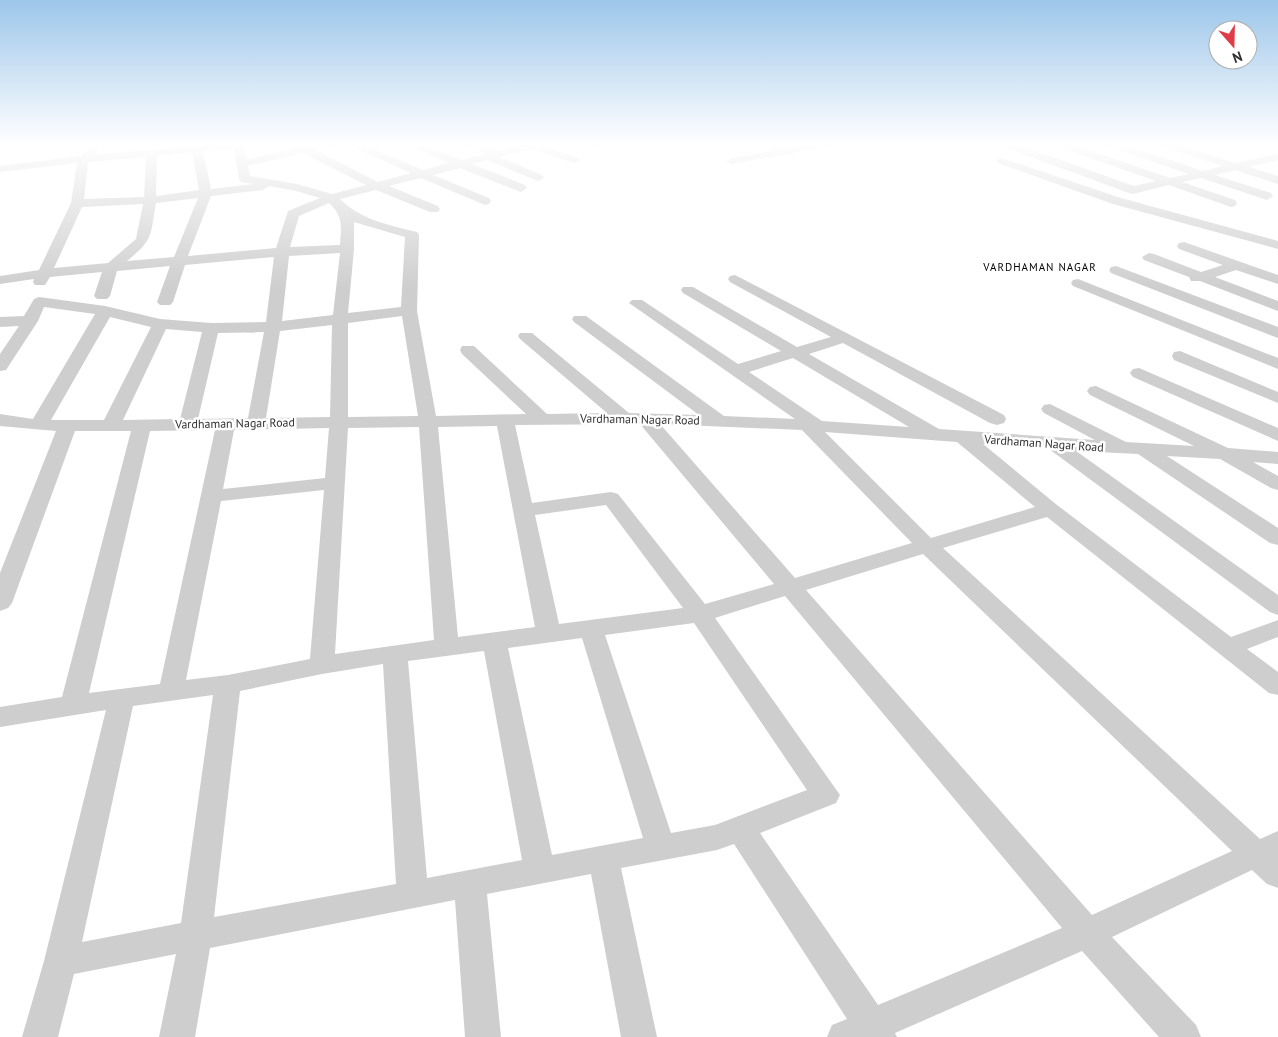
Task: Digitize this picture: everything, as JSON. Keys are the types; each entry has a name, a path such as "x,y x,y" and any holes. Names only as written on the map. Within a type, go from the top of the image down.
{"street":[{"path":"43,277 77,203 79,191"},
{"path":"39,424 103,304 111,268 140,244 150,191"},
{"path":"77,203 150,200 223,191"},
{"path":"302,191 338,204 367,224 412,236 409,311 428,421 447,648"},
{"path":"256,423 273,327 282,252 292,214 338,204 365,191"},
{"path":"390,191 434,209"},
{"path":"463,191 485,201"},
{"path":"1090,191 1278,245"},
{"path":"1195,191 1231,204"},
{"path":"1253,191 1267,196"},
{"path":"165,302 191,228 206,194"},
{"path":"322,666 339,422 340,319 348,223 338,204"},
{"path":"1217,236 1278,257"},
{"path":"1184,246 1278,280"},
{"path":"0,280 282,252 347,249"},
{"path":"1149,257 1271,303"},
{"path":"1125,302 1237,266"},
{"path":"1116,270 1278,333"},
{"path":"735,279 997,419"},
{"path":"1078,283 1278,364"},
{"path":"688,290 935,434"},
{"path":"1168,339 1228,315 1271,303 1278,294"},
{"path":"0,366 30,320 39,302 103,304 160,324 211,328 273,327 409,311"},
{"path":"637,303 737,370 812,425 928,547 1271,858 1087,933 865,1034 741,830"},
{"path":"580,318 719,421"},
{"path":"0,322 30,320"},
{"path":"111,426 160,324"},
{"path":"188,424 211,328"},
{"path":"526,336 635,418 790,588 1087,933 1183,1037"},
{"path":"737,370 844,338"},
{"path":"468,350 542,419"},
{"path":"1180,356 1278,398"},
{"path":"1138,373 1278,435"},
{"path":"1096,391 1224,453 1278,484"},
{"path":"1050,409 1134,450 1278,538"},
{"name":"Vardhaman Nagar Road","path":"0,420 39,424 111,426 635,418 812,425 1134,450 1224,453 1278,458"},
{"path":"505,420 549,634"},
{"path":"171,692 226,424"},
{"path":"0,603 68,425"},
{"path":"73,705 142,425"},
{"path":"961,436 1050,509 1278,686"},
{"path":"1054,444 1278,607"},
{"path":"212,496 335,483"},
{"path":"61,961 717,837 741,830 826,796 700,614 611,498 524,510"},
{"path":"0,717 228,684 395,654 700,614 1050,509"},
{"path":"1228,647 1278,628"},
{"path":"591,629 660,848"},
{"path":"494,641 540,870"},
{"path":"395,654 413,895"},
{"path":"178,1037 196,935 228,684"},
{"path":"40,1037 61,961 122,698"},
{"path":"604,859 639,1037"},
{"path":"470,884 484,1037"}],"district":[{"name":"VARDHAMAN NAGAR","path":"1040,267"}]}
